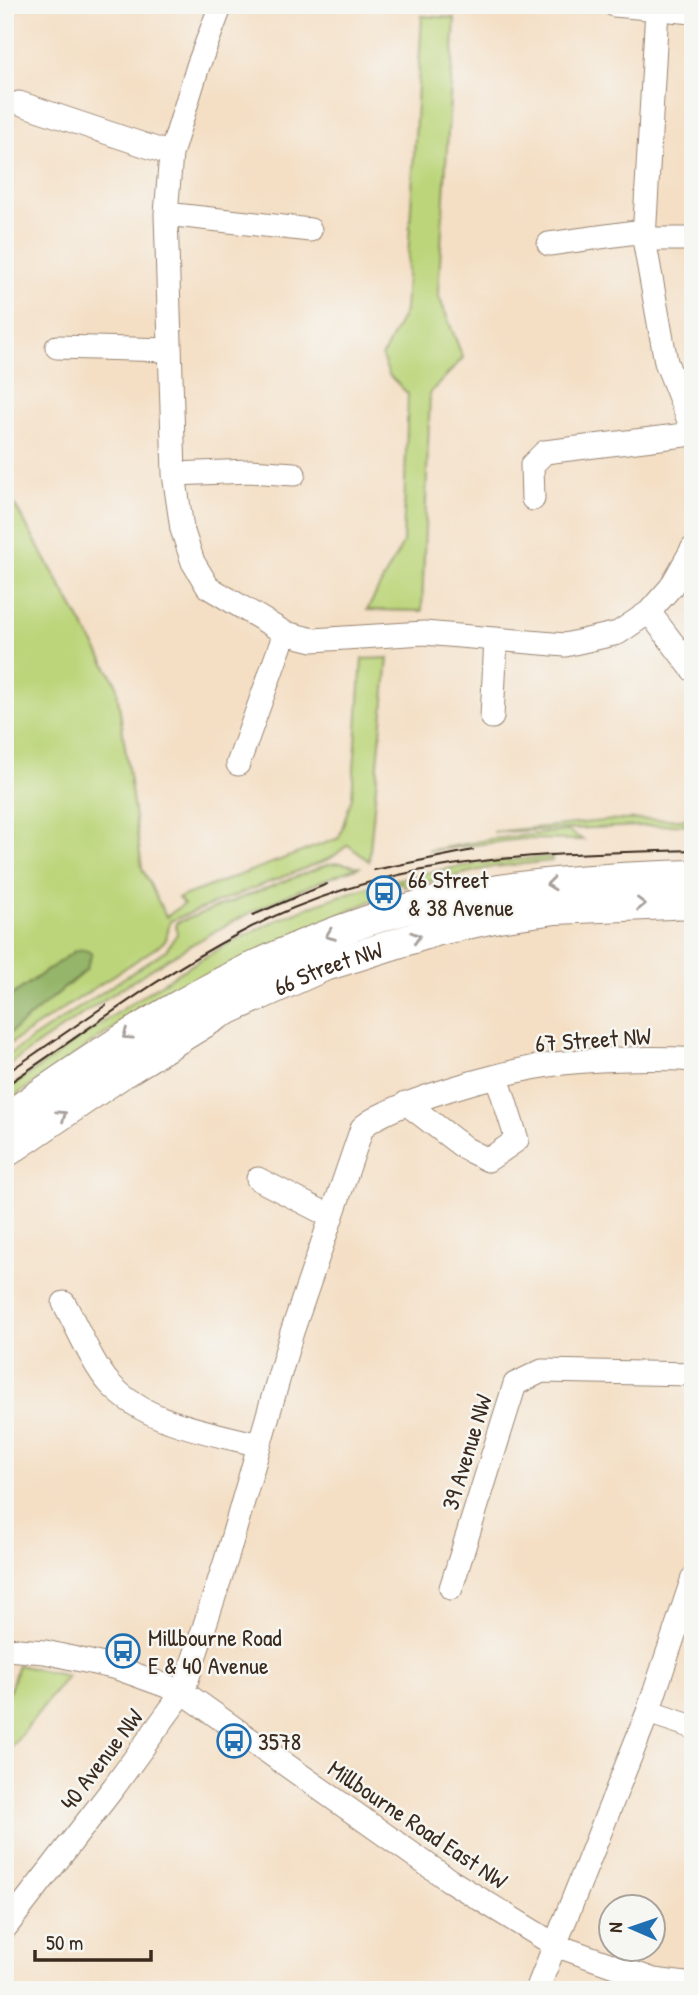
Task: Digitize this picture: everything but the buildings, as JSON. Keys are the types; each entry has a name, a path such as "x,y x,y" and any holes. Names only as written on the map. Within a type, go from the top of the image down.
{"main road":[{"name":"66 Street NW","path":"5,1119 140,1026 213,985 369,920 439,903 531,886 612,877 693,874"},
{"name":"66 Street NW","path":"5,1153 124,1072 220,1013 322,967 439,930 498,917 556,909 693,903"}],"street":[{"path":"221,5 198,66 171,154 166,214 174,474 182,528 193,562 208,587 285,633 313,640 424,633 565,645 618,633 649,612 671,587 693,548"},
{"path":"614,5 693,12"},
{"path":"533,499 532,465 545,452 693,433 666,362 644,235 657,9"},
{"path":"19,103 171,154"},
{"path":"166,214 310,230"},
{"path":"549,244 644,235 693,239"},
{"path":"57,347 169,350"},
{"path":"174,474 250,471 294,474"},
{"path":"649,612 693,670"},
{"path":"238,764 285,633"},
{"path":"492,717 496,639"},
{"name":"67 Street NW","path":"385,1114 406,1103 543,1065 693,1060"},
{"path":"406,1103 466,1149 488,1160 517,1140 497,1077"},
{"name":"40 Avenue NW","path":"5,1928 114,1787 183,1692 330,1216 358,1136 369,1121 385,1114"},
{"path":"258,1179 330,1216"},
{"path":"64,1303 108,1382 138,1408 166,1420 258,1445"},
{"name":"39 Avenue NW","path":"451,1588 516,1384 542,1371 693,1374"},
{"path":"537,1990 648,1712 693,1578"},
{"name":"Millbourne Road East NW","path":"5,1649 45,1651 117,1668 183,1692 449,1881 555,1945 654,1980 693,1985"},
{"path":"648,1712 693,1727"}],"green space":[{"path":"422,16 455,18 438,294 463,358 430,393 422,611 367,610 403,543 408,394 389,375 382,357 405,311"},
{"path":"5,488 116,683 142,868 166,917 184,904 178,898 339,838 352,797 362,659 388,658 369,861 348,845 331,858 170,921 166,940 160,945 5,1047 5,1033 10,1033 86,970 75,951 5,1000"},
{"path":"693,819 693,824 493,832 614,820"},
{"path":"568,831 583,840 522,839 428,851 491,839"},
{"path":"552,857 552,861 493,867 404,887 402,882 382,888 384,895 187,984 127,1019 5,1103 5,1091 116,1014 173,976 270,923 348,893 388,882 469,865"},
{"path":"341,863 359,867 263,907 218,930 132,981 5,1067 5,1057 166,950 177,934 176,923 329,864"},
{"path":"83,949 92,953 86,970 10,1033 5,1033 5,1000 75,951"},
{"path":"18,1665 67,1676 5,1755 5,1706"}],"tram line":[{"path":"374,870 473,850"},
{"path":"5,1086 209,950 295,907 350,888 405,874 517,857 693,850"},
{"path":"253,915 327,884"},
{"path":"8,1072 106,1005"}],"place":[{"name":"66 Street & 38 Avenue","path":"384,893"},
{"name":"Millbourne Road E & 40 Avenue","path":"123,1651"},
{"name":"3578","path":"234,1741"}]}
